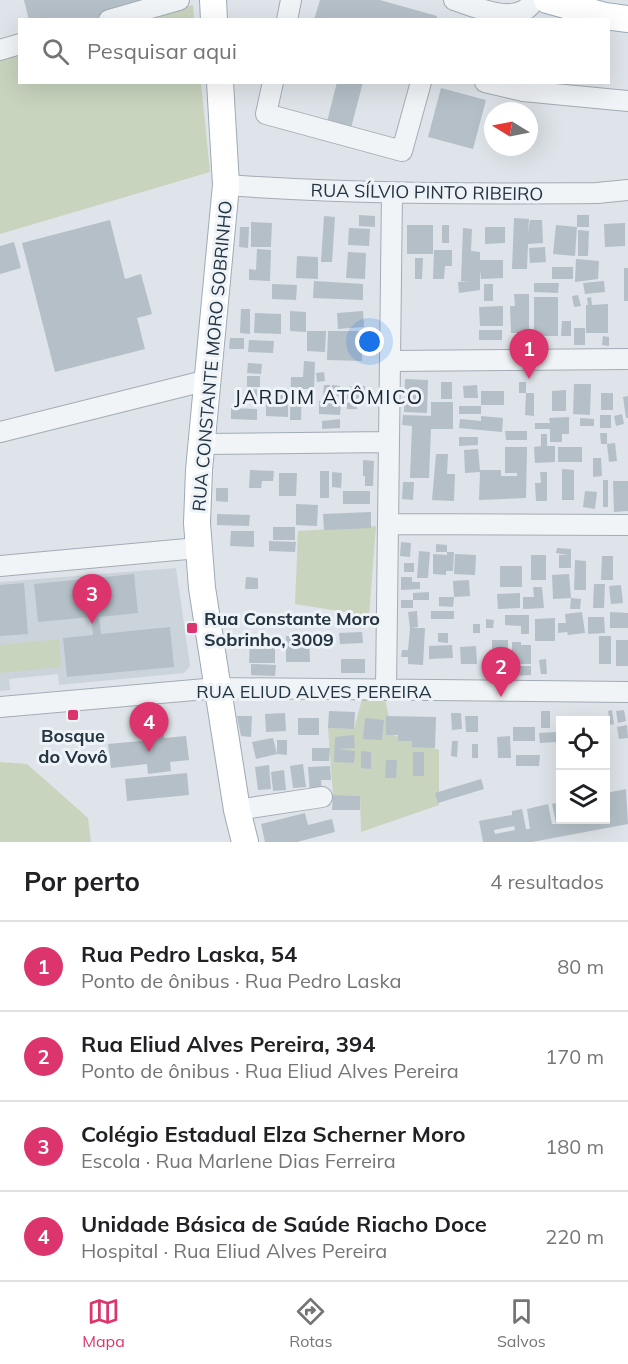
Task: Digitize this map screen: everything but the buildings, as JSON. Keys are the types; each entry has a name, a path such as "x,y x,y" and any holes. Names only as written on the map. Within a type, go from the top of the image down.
{"main road":[{"path":"213,0 214,18"},
{"path":"547,0 605,16 628,19"},
{"name":"RUA CONSTANTE MORO SOBRINHO","path":"220,84 226,185 197,499 198,548 217,688 237,810 245,842"}],"street":[{"path":"116,18 179,0"},
{"path":"287,18 291,0"},
{"path":"454,0 511,15 527,9 534,0"},
{"path":"0,50 18,45"},
{"path":"273,84 266,114 402,151 420,84"},
{"path":"493,84 523,92 628,101"},
{"name":"RUA SÍLVIO PINTO RIBEIRO","path":"226,185 324,192 392,193 586,193 628,190"},
{"path":"386,690 392,193"},
{"path":"390,361 628,359"},
{"path":"0,432 208,380"},
{"path":"202,444 389,442"},
{"path":"388,524 628,525"},
{"path":"0,566 198,548"},
{"name":"RUA ELIUD ALVES PEREIRA","path":"0,707 217,688 628,692"},
{"path":"237,810 322,797"}],"shaded area":[{"path":"176,568 190,666 184,673 59,685 58,674 9,679 10,690 0,691 0,582"}],"green space":[{"path":"193,5 194,18 146,18"},
{"path":"18,54 18,84 201,84 210,172 0,234 0,59"},
{"path":"376,526 369,616 295,604 298,531"},
{"path":"59,639 61,667 0,673 0,645"},
{"path":"362,699 385,699 393,735 439,750 439,805 361,832 360,796 333,795 328,728 354,729"},
{"path":"0,762 27,764 88,818 91,842 0,842"}],"place":[{"name":"Rua Pedro Laska, 54","path":"529,379"},
{"name":"Colégio Estadual Elza Scherner Moro","path":"92,624"},
{"name":"Rua Constante Moro Sobrinho, 3009","path":"192,628"},
{"name":"Rua Eliud Alves Pereira, 394","path":"501,697"},
{"name":"Bosque do Vovô","path":"73,715"},
{"name":"Unidade Básica de Saúde Riacho Doce","path":"149,752"}],"district":[{"name":"JARDIM ATÔMICO","path":"329,396"}]}
